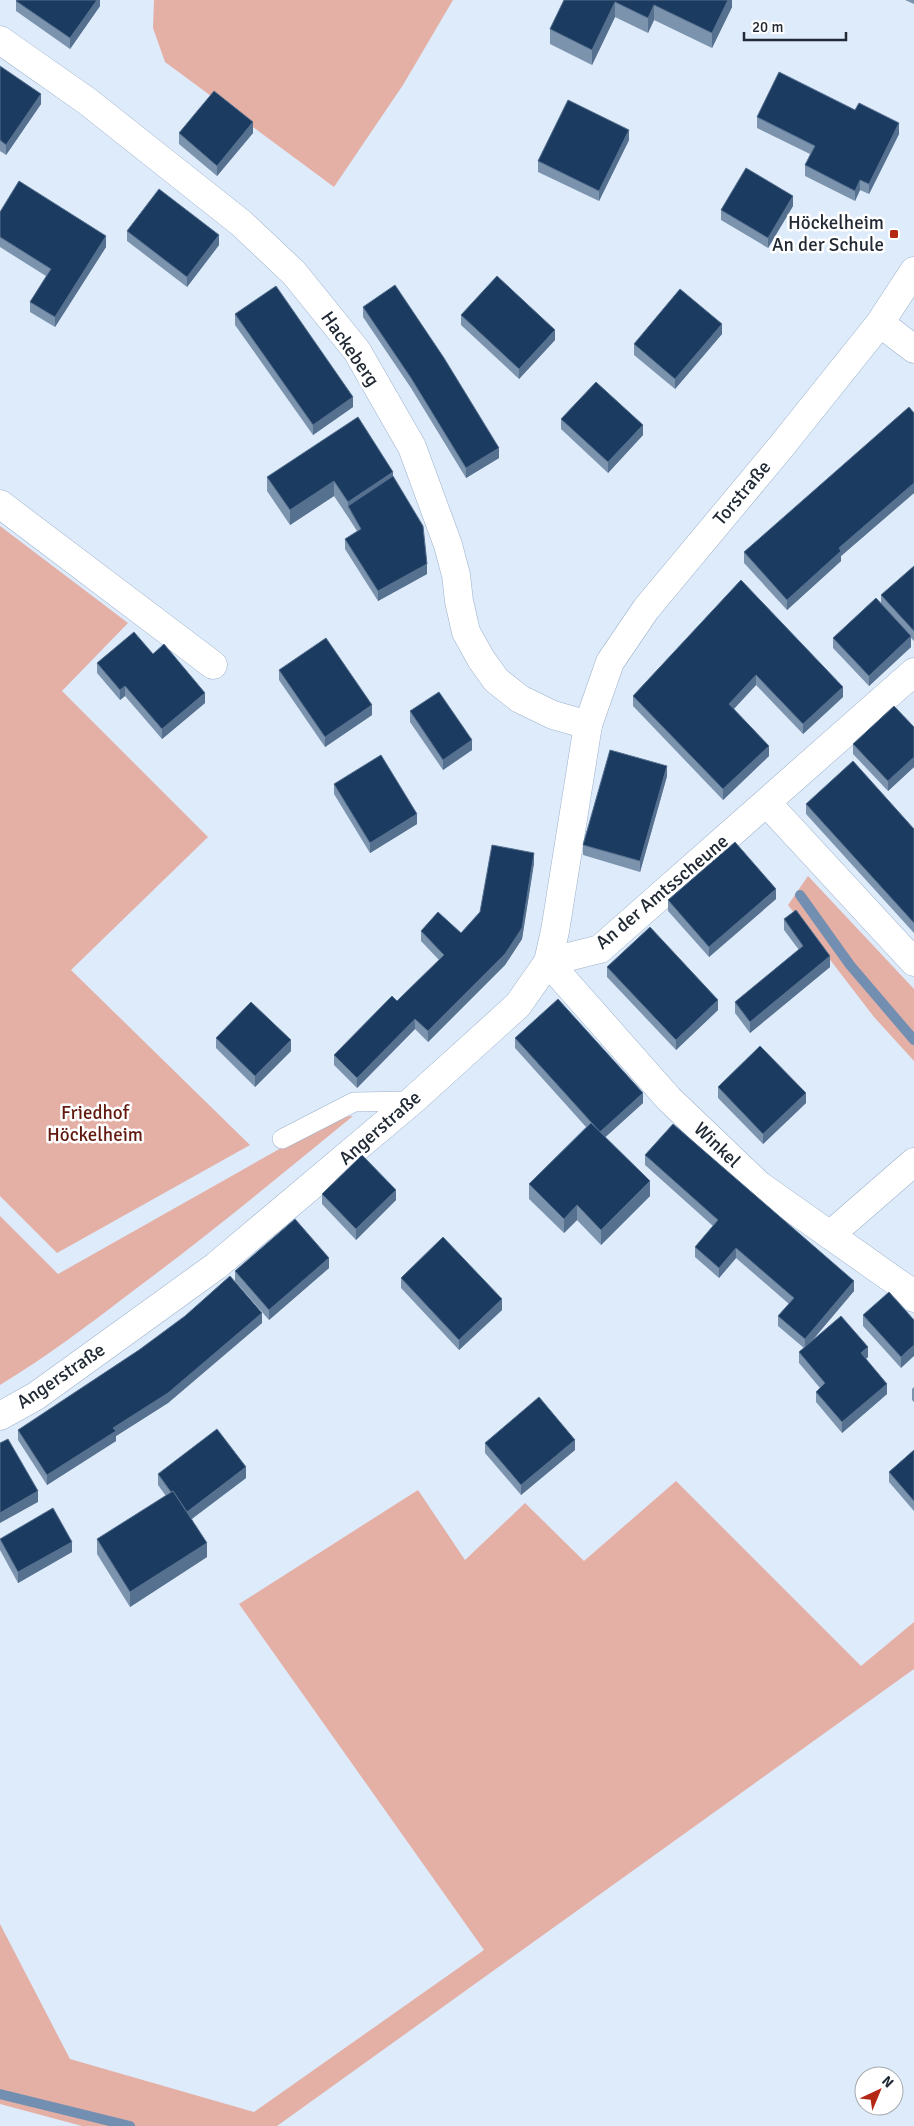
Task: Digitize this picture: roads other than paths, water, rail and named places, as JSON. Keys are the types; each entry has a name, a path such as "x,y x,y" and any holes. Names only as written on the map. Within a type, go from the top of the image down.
{"street":[{"name":"Hackeberg","path":"0,40 87,101 241,223 294,273 357,351 412,447 448,545 456,575 459,601 466,632 481,659 496,680 520,699 553,715 588,725"},
{"name":"Torstraße","path":"588,725 610,662 646,609 880,324 914,271"},
{"path":"880,324 913,351"},
{"path":"0,504 213,665"},
{"name":"An der Amtsscheune","path":"548,962 600,949 914,672"},
{"name":"Angerstraße","path":"0,1416 36,1396 216,1266 412,1101 518,1005 548,962 555,931 588,725"},
{"path":"767,803 914,962"},
{"name":"Winkel","path":"548,962 669,1099 758,1185 905,1288 914,1298"},
{"path":"830,1234 914,1162"}],"lane":[{"path":"282,1139 354,1102 412,1101"}],"waterway":[{"path":"800,895 850,965 914,1040"},
{"path":"0,2094 130,2126"}],"place":[{"name":"Höckelheim An der Schule","path":"894,234"}],"park label":[{"name":"Friedhof Höckelheim","path":"95,1124"}]}
